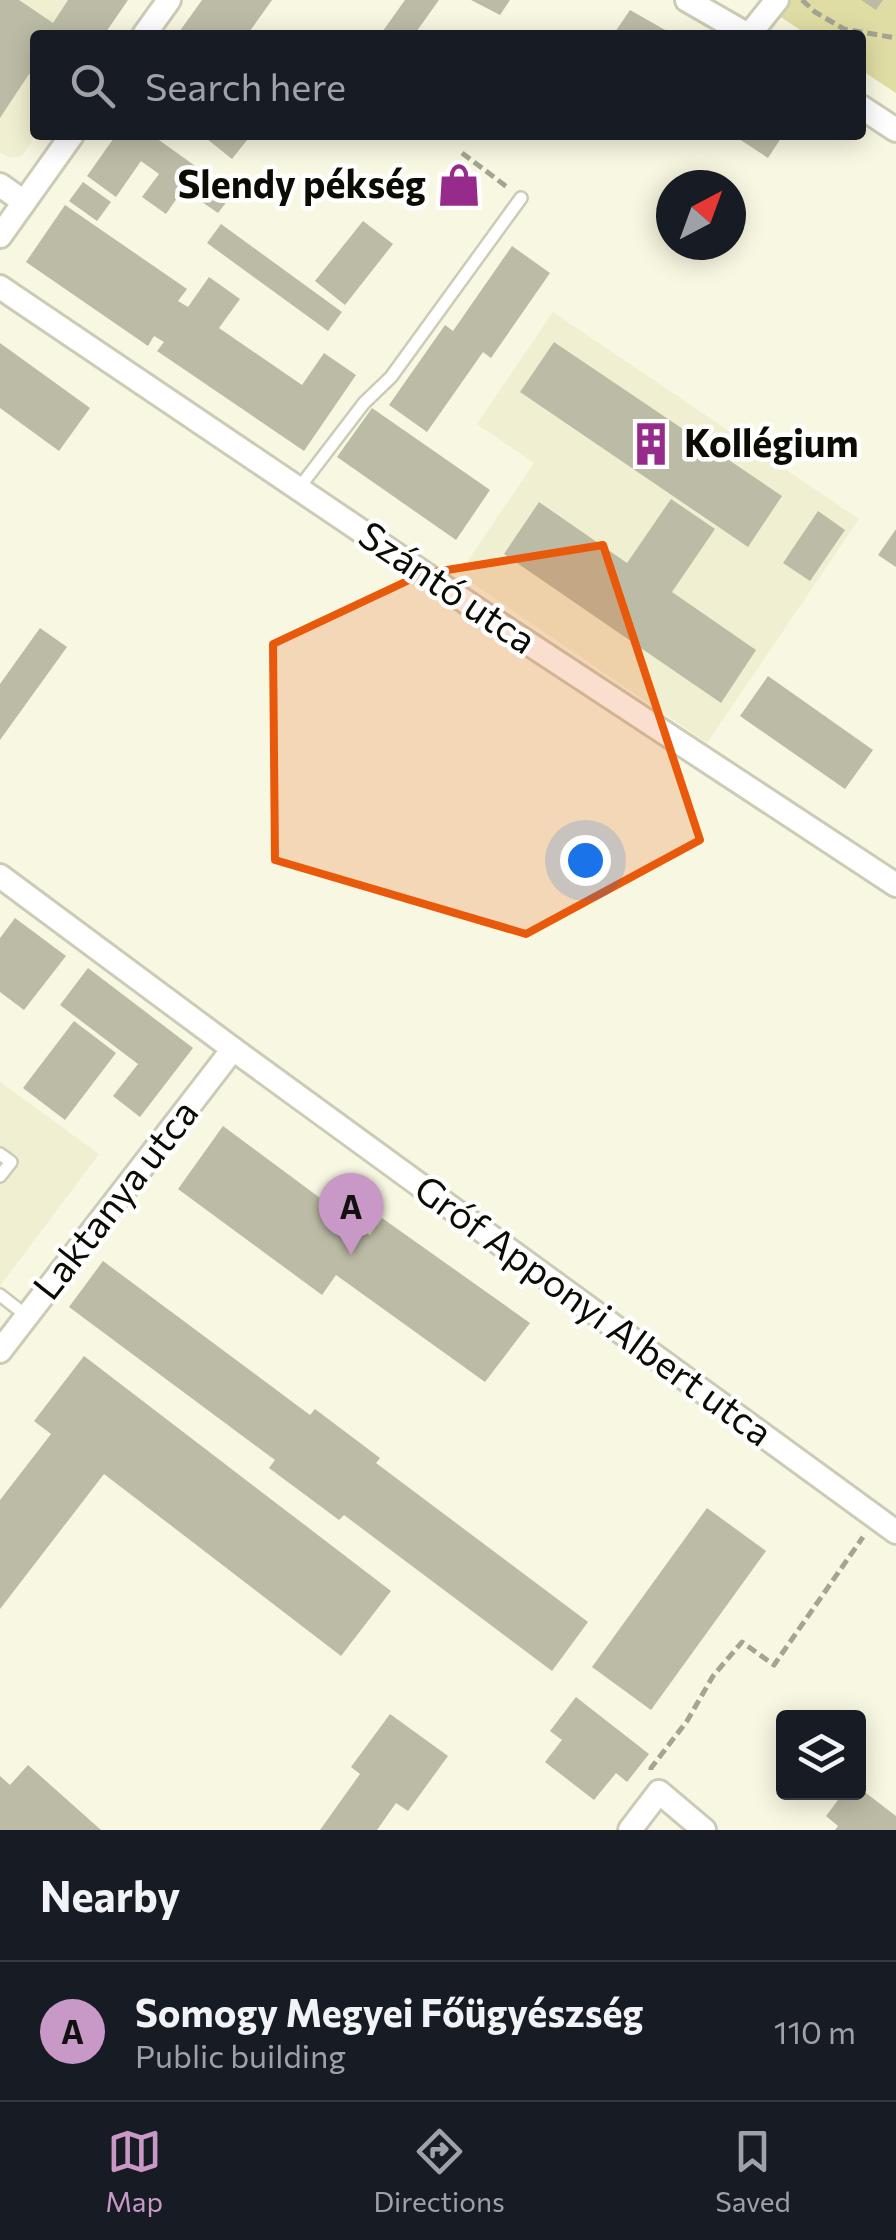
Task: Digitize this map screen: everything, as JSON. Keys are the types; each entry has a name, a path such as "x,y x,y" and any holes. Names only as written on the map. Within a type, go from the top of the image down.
{"street":[{"path":"148,30 169,0"},
{"path":"687,0 739,30"},
{"path":"752,30 777,0"},
{"path":"866,110 896,130"},
{"path":"0,236 68,140"},
{"path":"0,185 24,202"},
{"name":"Szántó utca","path":"0,287 488,616 896,884"},
{"name":"Gróf Apponyi Albert utca","path":"0,876 886,1524"},
{"name":"Laktanya utca","path":"0,1351 233,1050"},
{"path":"630,1830 660,1792 704,1830"}],"lane":[{"path":"299,488 364,403 391,376 521,198"},
{"path":"0,1154 11,1162 0,1176"},
{"path":"0,1295 27,1316"}],"path":[{"path":"802,0 815,12 850,30"},
{"path":"866,33 896,38"},
{"path":"462,153 521,198"},
{"path":"660,1792 650,1768 687,1721 713,1676 742,1642 774,1664 886,1524"}],"highlighted area":[{"path":"603,545 700,840 526,934 275,860 273,644 422,574"}],"shaded area":[{"path":"0,0 128,0 48,30 30,30 33,140 22,156 9,158 0,152"},
{"path":"783,0 896,0 896,93 866,73 866,30 800,30 773,12"},
{"path":"553,312 859,519 707,743 459,574 534,463 477,424"},
{"path":"0,1082 99,1154 0,1286"}],"building":[{"path":"0,0 19,0 53,23 68,0 128,0 107,30 30,30 30,75 0,118"},
{"path":"202,0 272,0 251,30 181,30"},
{"path":"405,0 439,0 418,30 384,30"},
{"path":"471,0 510,0 500,15"},
{"path":"861,0 883,0 876,10"},
{"path":"630,10 665,30 616,30"},
{"path":"112,140 159,140 198,168 166,214 142,197 159,174 141,161 116,197 87,176"},
{"path":"208,140 247,140 232,159"},
{"path":"741,140 780,140 768,158"},
{"path":"205,171 234,192 218,213 189,193"},
{"path":"83,182 111,202 97,221 69,201"},
{"path":"65,205 187,289 178,301 188,307 209,277 240,299 219,328 302,385 324,353 356,375 304,451 157,351 164,342 154,336 148,346 26,262"},
{"path":"363,221 393,244 345,305 315,281"},
{"path":"221,224 342,312 328,331 207,243"},
{"path":"512,246 550,273 491,358 483,352 427,432 389,405 445,325 453,331"},
{"name":"Kollégium","path":"554,342 782,496 748,547 520,392"},
{"path":"0,343 90,408 59,451 0,408"},
{"path":"372,408 490,490 456,540 337,457"},
{"path":"671,499 715,529 672,592 756,650 721,703 504,554 539,502 627,563"},
{"path":"818,511 845,530 810,581 783,563"},
{"path":"896,529 896,567 878,555"},
{"path":"40,628 67,647 0,740 0,684"},
{"path":"768,676 873,750 845,789 740,716"},
{"path":"15,918 66,956 24,1010 0,992 0,938"},
{"path":"88,968 193,1048 140,1117 113,1096 138,1064 60,1005"},
{"path":"74,1021 116,1053 65,1120 23,1088"},
{"path":"223,1126 370,1235 382,1218 530,1323 485,1382 336,1275 322,1295 178,1189"},
{"path":"103,1261 310,1415 315,1409 380,1458 376,1463 588,1622 552,1671 344,1515 339,1520 269,1468 275,1460 69,1307"},
{"path":"84,1356 391,1591 341,1656 104,1474 0,1609 0,1500 51,1434 34,1421"},
{"path":"707,1508 766,1551 651,1710 592,1667"},
{"path":"576,1697 649,1754 627,1782 616,1773 594,1800 545,1762 562,1740 550,1731"},
{"path":"390,1714 448,1756 408,1811 396,1803 377,1830 320,1830 360,1774 351,1767"},
{"path":"28,1765 101,1830 0,1830 0,1776 10,1785"},
{"path":"866,1793 896,1816 896,1830 835,1830 838,1826 826,1816 838,1800 866,1800"}],"place":[{"name":"Slendy pékség","path":"459,185"},
{"name":"Kollégium","path":"651,444"},
{"name":"Somogy Megyei Főügyészség","path":"351,1255"}]}
